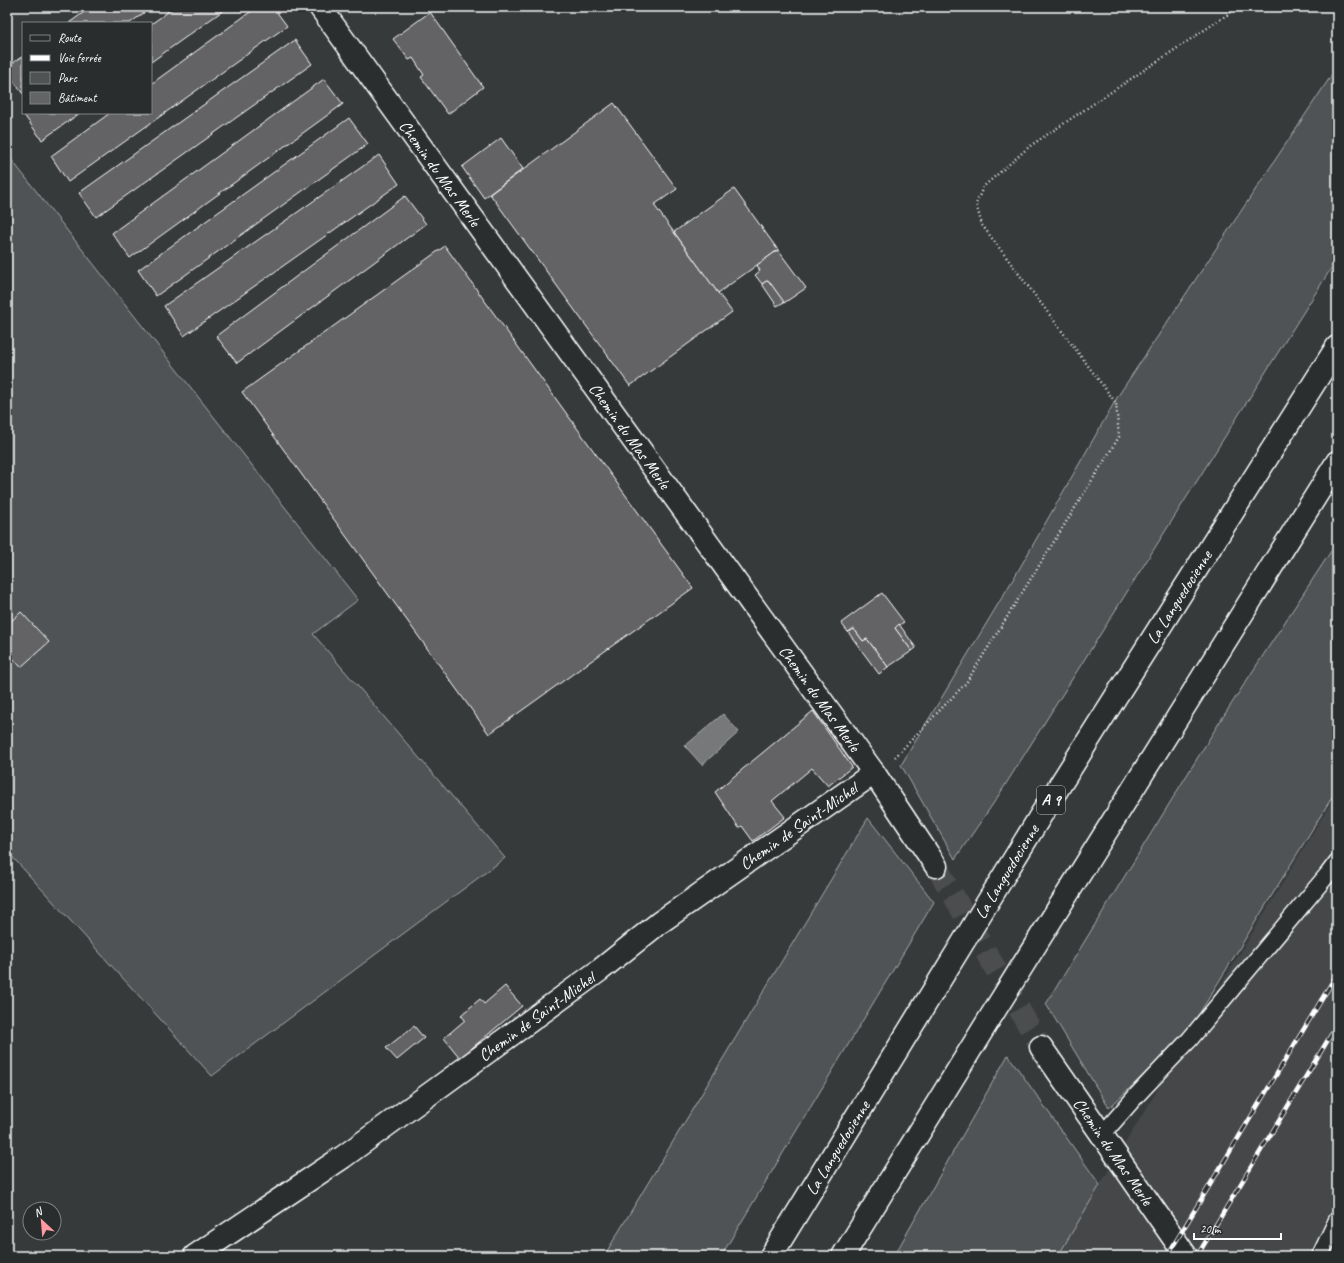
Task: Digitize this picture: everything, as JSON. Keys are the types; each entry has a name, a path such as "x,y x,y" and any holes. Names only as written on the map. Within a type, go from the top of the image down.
{"main road":[{"name":"Chemin du Mas Merle","path":"320,7 874,773 936,866"},
{"name":"La Languedocienne","path":"771,1256 1041,815 1337,347"},
{"path":"843,1256 1337,462"},
{"name":"Chemin de Saint-Michel","path":"195,1256 343,1157 600,970 659,923 874,773"},
{"name":"Chemin du Mas Merle","path":"1041,1047 1186,1256"}],"lane":[{"path":"1102,1136 1136,1096 1190,1038 1337,862"},
{"path":"1320,1256 1337,1220"}],"path":[{"path":"874,773 891,761 966,683 1120,436 1116,403 982,225 976,204 983,187 1030,146 1239,7"}],"shaded area":[{"path":"723,714 739,732 702,765 685,746"},
{"path":"1337,793 1337,1256 1057,1256 1130,1135"}],"green space":[{"path":"1337,67 1337,259 997,798 955,859 901,765 1018,571 1118,396"},
{"path":"7,154 358,600 313,634 505,858 212,1076 7,851"},
{"path":"1337,542 1337,789 1188,1032 1109,1108 1046,1004 1219,723"},
{"path":"868,818 934,902 721,1256 604,1256"},
{"path":"1008,1055 1100,1185 1058,1256 894,1256"}],"building":[{"path":"91,7 152,7 131,22 70,22"},
{"path":"175,7 228,7 152,61 152,23"},
{"path":"257,7 273,7 287,26 68,182 51,156 109,114 152,114 152,83"},
{"path":"430,12 483,87 448,114 421,77 424,75 413,58 409,60 393,39"},
{"path":"295,40 312,64 96,217 79,193"},
{"path":"22,57 22,93 7,72 7,67"},
{"path":"324,79 343,104 130,258 112,233"},
{"path":"614,103 677,189 654,205 732,312 630,386 490,194"},
{"path":"26,114 79,114 42,140 24,115"},
{"path":"349,118 368,144 156,296 138,270"},
{"path":"501,138 523,169 484,198 462,167"},
{"path":"379,155 399,184 184,336 164,306"},
{"path":"734,189 778,250 718,293 674,232"},
{"path":"405,196 426,224 237,363 216,336"},
{"path":"445,246 693,588 489,734 242,392"},
{"path":"778,250 806,288 784,303 768,280 762,284 755,275 760,271 757,265"},
{"path":"768,280 784,302 777,306 762,284"},
{"path":"882,593 904,622 895,628 912,651 888,667 867,639 863,641 854,629 848,632 841,623"},
{"path":"21,612 49,642 21,667 7,652 7,625"},
{"path":"899,624 916,648 912,651 895,628"},
{"path":"854,629 863,641 867,639 888,667 879,674 848,632"},
{"path":"813,711 852,767 828,786 812,768 772,801 785,817 753,841 742,826 739,828 715,792"},
{"path":"505,986 522,1006 460,1058 444,1038 465,1020 461,1015 480,999 484,1004"},
{"path":"414,1026 424,1038 397,1060 386,1048"}],"tunnel":[{"path":"936,866 1041,1047"}],"railway":[{"path":"1167,1256 1337,974"},
{"path":"1197,1256 1337,1025"}]}
